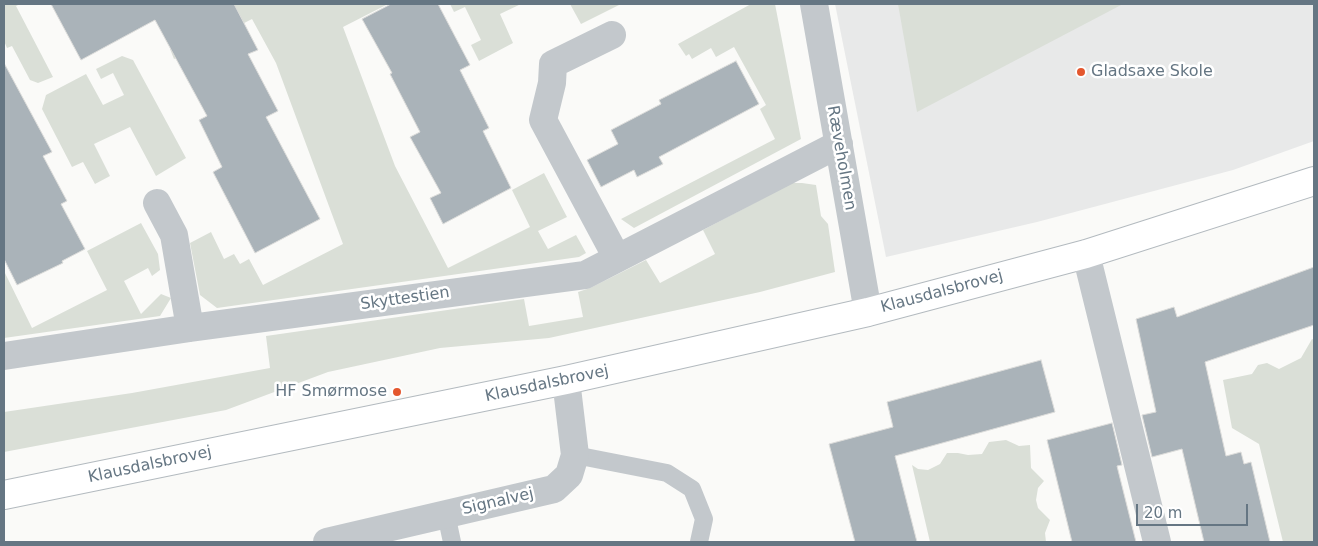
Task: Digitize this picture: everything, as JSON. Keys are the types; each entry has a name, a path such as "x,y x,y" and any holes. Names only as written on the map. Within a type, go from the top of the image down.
{"street":[{"name":"Ræveholmen","path":"814,4 868,312"},
{"path":"612,35 553,64 552,83 543,120 617,258"},
{"name":"Skyttestien","path":"4,356 190,328 585,275 839,144"},
{"name":"Klausdalsbrovej","path":"4,495 566,380 868,312 1086,254 1314,181"},
{"path":"157,203 174,235 190,328"},
{"path":"1086,254 1157,542"},
{"name":"Signalvej","path":"327,542 554,489 569,475 575,455 566,380"}],"lane":[{"path":"575,455 666,474 692,489 704,519 699,542"},
{"path":"446,514 452,542"}],"shaded area":[{"path":"4,4 20,4 16,6 53,77 38,83 30,80 12,46 7,48 4,41"},
{"path":"234,4 388,4 343,27 395,166 448,268 530,227 512,190 544,173 567,217 538,231 548,249 576,235 586,253 579,257 217,308 200,295 190,243 211,232 224,259 234,254 240,264 249,259 263,285 343,244 276,63 252,19 174,59 170,49 173,37"},
{"path":"450,4 521,4 500,14 513,43 479,61 471,45 481,40 465,7 454,12"},
{"path":"570,4 621,4 581,24"},
{"path":"751,4 775,4 801,139 634,228 621,219 775,139 760,109 766,105 734,47 716,57 711,48 692,59 689,54 686,56 678,44"},
{"name":"Gladsaxe Skole","path":"835,4 1314,4 1314,141 1233,170 1037,222 886,257"},
{"path":"898,4 1123,4 917,112"},
{"path":"122,56 133,60 186,158 156,176 130,127 94,144 110,176 95,184 83,162 72,167 42,109 46,95 86,74 103,105 124,95 113,73 101,79 96,69"},
{"path":"792,183 816,185 821,216 828,224 835,272 760,292 549,338 440,348 328,372 226,410 4,452 4,412 132,393 270,368 266,336 524,299 529,326 583,317 578,292 646,260 660,283 715,254 703,230"},
{"path":"141,223 158,254 160,270 152,276 148,268 124,281 141,314 161,294 171,298 160,316 4,338 4,271 32,328 107,290 87,251"},
{"path":"1312,339 1314,340 1314,542 1283,542 1259,444 1232,428 1223,380 1252,374 1258,365 1267,363 1279,369 1301,358"},
{"path":"1006,440 1019,446 1030,445 1031,468 1044,481 1038,488 1036,500 1038,508 1050,520 1045,533 1046,542 930,542 912,465 918,469 928,470 940,464 947,453 982,454 989,442"}],"building":[{"path":"51,4 234,4 258,50 248,54 278,111 266,117 320,219 255,253 213,172 222,167 199,120 207,116 155,20 81,60"},
{"path":"391,4 438,4 470,65 460,70 489,128 483,131 511,188 443,224 430,198 441,193 410,137 420,132 390,74 392,73 362,19"},
{"path":"736,61 759,104 659,157 663,164 637,177 634,170 601,187 587,160 618,144 611,130 661,104 659,100"},
{"path":"4,63 52,152 43,156 67,201 61,204 85,249 62,261 63,263 17,285 4,259"},
{"path":"1314,267 1314,325 1205,362 1226,456 1241,452 1244,464 1251,462 1270,542 1204,542 1182,449 1152,457 1142,415 1156,412 1136,319 1174,307 1177,317"},
{"path":"1041,360 1055,412 895,456 917,542 855,542 829,444 893,427 887,402"},
{"path":"1112,423 1122,465 1117,466 1136,542 1072,542 1047,440"}],"place":[{"name":"Gladsaxe Skole","path":"1081,72"},
{"name":"HF Smørmose","path":"397,392"}]}
